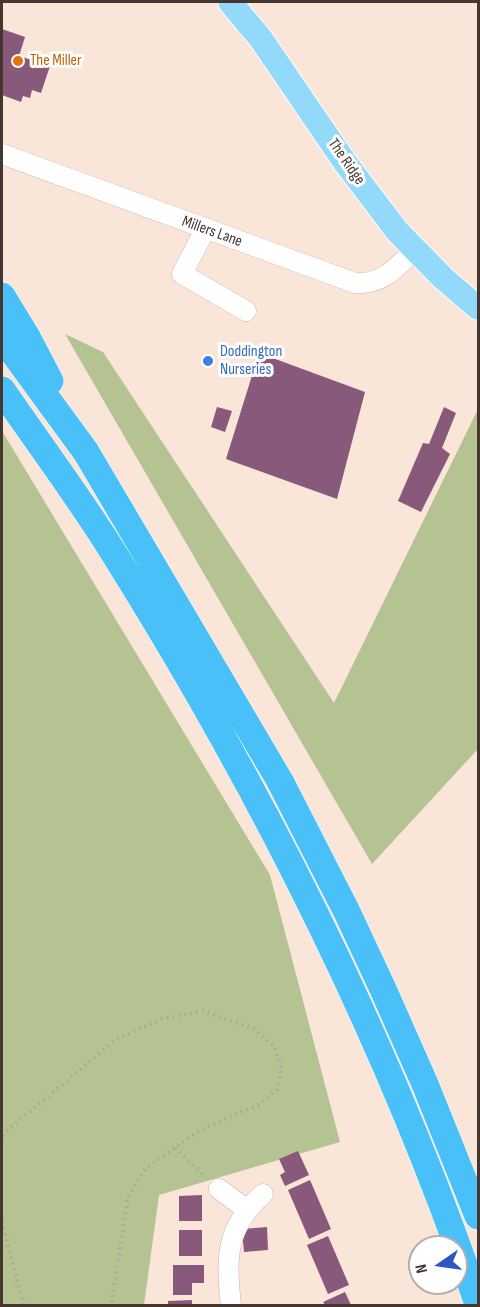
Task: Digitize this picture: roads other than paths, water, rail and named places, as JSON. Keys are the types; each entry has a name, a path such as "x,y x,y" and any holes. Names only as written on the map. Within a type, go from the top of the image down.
{"highway":[{"path":"2,296 27,337 86,452 224,681 313,843 425,1084 478,1216"},
{"path":"2,337 86,452"},
{"path":"2,390 112,551 226,746 285,856 350,987 400,1101 458,1243 478,1304"}],"main road":[{"name":"The Ridge","path":"230,2 261,39 374,201 414,250 478,308"}],"street":[{"name":"Millers Lane","path":"2,154 355,283 369,284 381,281 414,250"},
{"path":"205,230 182,274 246,311"},
{"path":"219,1190 246,1209"},
{"path":"231,1305 227,1262 234,1231 246,1209 263,1194"}],"place":[{"name":"The Miller","path":"18,61"},
{"name":"Doddington Nurseries","path":"208,361"}]}
